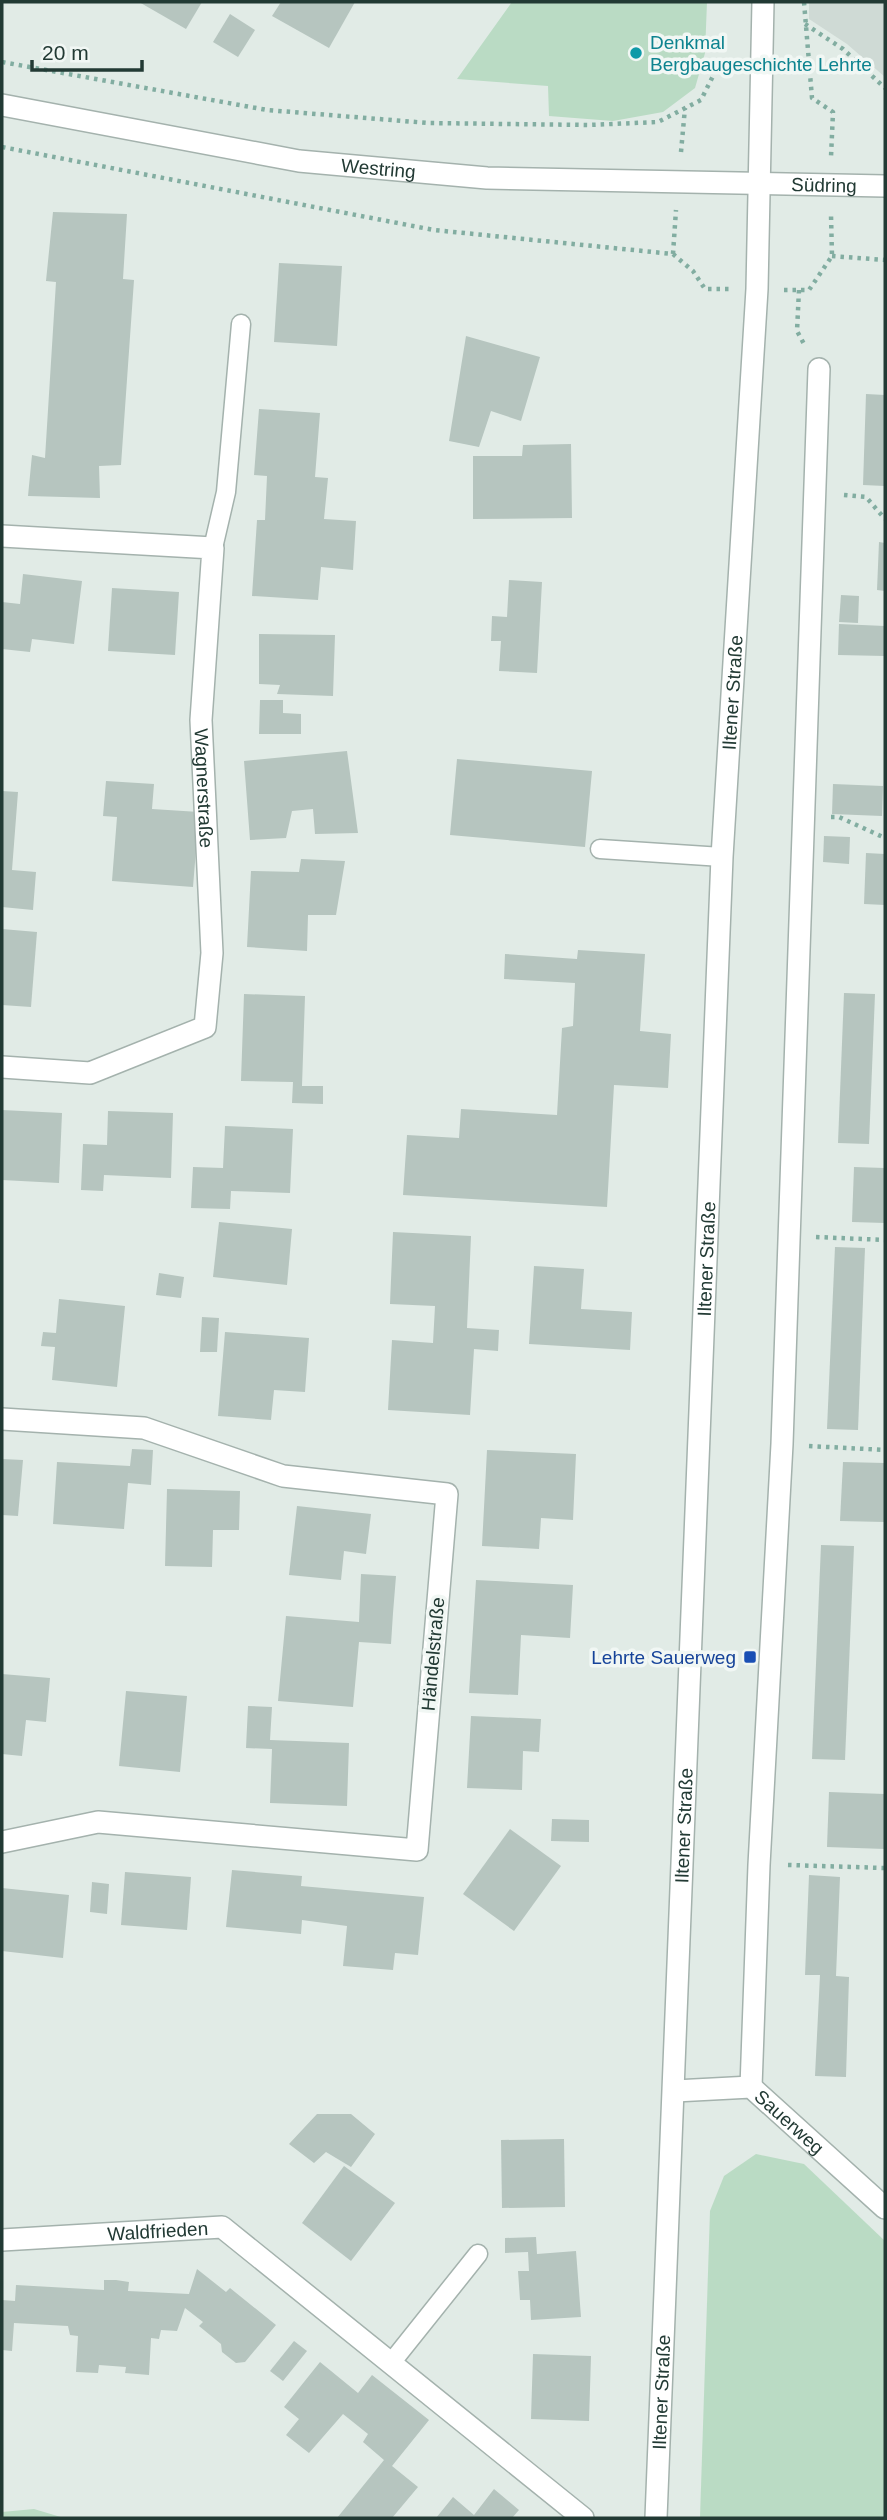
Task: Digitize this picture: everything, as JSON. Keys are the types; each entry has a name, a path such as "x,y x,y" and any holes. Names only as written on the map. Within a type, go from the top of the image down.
{"street":[{"name":"Iltener Straße","path":"656,2518 676,2091 722,857 757,289 764,2"},
{"name":"Westring","path":"2,105 299,161 487,178 761,184"},
{"name":"Südring","path":"761,184 885,186"},
{"path":"751,2087 759,1864 782,1444 819,369"},
{"path":"2,536 213,548"},
{"name":"Wagnerstraße","path":"2,1067 90,1073 205,1027 212,953 201,720 213,548"},
{"name":"Händelstraße","path":"2,1419 144,1428 283,1476 447,1494 417,1850 97,1822 2,1842"},
{"name":"Sauerweg","path":"676,2091 751,2087 885,2208"},
{"name":"Waldfrieden","path":"2,2240 222,2227 583,2518"}],"lane":[{"path":"213,548 226,492 241,324"},
{"path":"600,849 722,857"},
{"path":"391,2363 478,2254"}],"path":[{"path":"805,24 843,49 885,88"},
{"path":"2,62 267,110 428,123 589,125 658,122 701,100 717,68"},
{"path":"2,147 434,230 673,254 693,271 705,289 757,289"},
{"path":"832,256 885,260"},
{"path":"799,290 797,331 819,369"},
{"path":"814,492 866,497 885,519"},
{"path":"804,816 839,817 885,838"},
{"path":"790,1236 885,1240"},
{"path":"782,1444 885,1450"},
{"path":"759,1864 885,1868"}],"shaded area":[{"path":"809,2 885,2 885,77 847,44 809,19"}],"green space":[{"path":"512,2 707,2 705,53 695,88 663,112 613,121 549,116 548,86 457,79"},
{"path":"756,2154 804,2164 885,2241 885,2518 700,2518 710,2211 724,2176"},
{"path":"34,2509 64,2518 2,2518 2,2512"}],"building":[{"path":"139,2 202,2 186,29"},
{"path":"281,2 355,2 329,48 272,16"},
{"path":"230,14 255,30 238,57 213,42"},
{"path":"53,212 127,214 123,279 134,280 121,465 99,466 100,498 28,496 32,455 45,458 56,282 46,281"},
{"path":"279,263 342,266 337,346 274,342"},
{"path":"466,336 540,357 521,421 491,411 479,447 449,441"},
{"path":"866,394 885,395 885,486 863,485"},
{"path":"259,409 320,413 315,477 328,478 324,519 356,521 353,570 321,567 318,600 252,596 257,520 265,520 267,476 254,475"},
{"path":"571,444 572,518 473,519 473,456 522,456 523,445"},
{"path":"879,542 885,543 885,591 877,590"},
{"path":"23,574 82,581 74,644 32,639 30,652 2,649 2,602 20,604"},
{"path":"509,580 542,582 537,673 499,671 501,641 491,641 492,616 507,617"},
{"path":"112,588 179,592 175,655 108,651"},
{"path":"841,595 859,596 858,623 839,622"},
{"path":"839,624 885,626 885,656 838,655"},
{"path":"259,634 335,635 333,696 277,694 280,685 259,684"},
{"path":"260,700 283,700 283,713 301,714 301,734 259,734"},
{"path":"347,751 358,833 315,834 313,809 292,811 286,838 250,840 244,761"},
{"path":"457,759 592,771 585,847 450,835"},
{"path":"106,781 154,784 152,809 199,812 193,887 112,881 117,817 103,816"},
{"path":"833,784 883,786 882,816 832,814"},
{"path":"2,791 18,792 12,870 36,872 33,910 2,907"},
{"path":"824,836 850,837 849,864 823,862"},
{"path":"866,853 885,854 885,905 864,904"},
{"path":"301,859 345,861 336,915 308,915 307,951 247,947 251,871 299,872"},
{"path":"2,929 37,932 31,1007 2,1005"},
{"path":"578,950 645,954 640,1031 671,1034 668,1088 614,1085 607,1207 403,1195 407,1135 459,1138 461,1109 557,1115 562,1028 573,1026 575,983 504,979 505,954 577,959"},
{"path":"844,993 875,994 869,1144 838,1143"},
{"path":"244,994 305,996 302,1086 323,1086 323,1104 292,1103 293,1082 241,1081"},
{"path":"2,1110 62,1113 59,1183 2,1180"},
{"path":"108,1111 173,1113 171,1178 104,1175 103,1191 81,1190 83,1144 107,1145"},
{"path":"225,1126 293,1129 290,1193 231,1191 230,1209 191,1208 193,1167 223,1168"},
{"path":"854,1167 885,1168 885,1223 852,1222"},
{"path":"219,1222 292,1229 287,1285 213,1277"},
{"path":"393,1232 471,1236 467,1328 499,1330 498,1351 474,1349 470,1415 388,1410 392,1340 433,1343 435,1306 390,1304"},
{"path":"835,1247 865,1248 858,1430 827,1429"},
{"path":"534,1266 584,1269 581,1309 632,1312 630,1350 529,1344"},
{"path":"159,1273 184,1277 181,1298 156,1295"},
{"path":"59,1299 125,1306 117,1387 52,1380 55,1347 41,1346 43,1332 56,1333"},
{"path":"202,1317 219,1318 217,1352 200,1352"},
{"path":"225,1332 309,1338 305,1392 274,1390 271,1420 218,1416"},
{"path":"132,1449 153,1450 151,1485 128,1483 124,1529 53,1524 57,1462 130,1466"},
{"path":"487,1450 576,1454 573,1520 541,1518 539,1549 482,1546"},
{"path":"2,1459 23,1460 18,1516 2,1515"},
{"path":"843,1462 885,1463 885,1522 840,1521"},
{"path":"167,1489 240,1491 239,1530 213,1530 212,1567 165,1566"},
{"path":"297,1506 371,1514 366,1554 344,1551 341,1580 289,1575"},
{"path":"821,1545 854,1546 845,1760 812,1759"},
{"path":"361,1574 396,1576 391,1644 359,1642 353,1707 278,1701 286,1616 359,1622"},
{"path":"476,1580 573,1585 570,1638 521,1635 518,1695 469,1693"},
{"path":"2,1674 50,1678 46,1722 26,1720 22,1756 2,1754"},
{"path":"126,1691 187,1696 180,1772 119,1766"},
{"path":"248,1706 272,1707 270,1740 349,1743 347,1806 270,1803 272,1749 246,1748"},
{"path":"471,1716 541,1719 539,1752 523,1751 522,1790 467,1788"},
{"path":"829,1792 885,1794 885,1849 827,1847"},
{"path":"552,1819 589,1820 589,1842 551,1841"},
{"path":"510,1829 561,1866 514,1931 463,1894"},
{"path":"232,1870 302,1876 301,1886 424,1897 418,1955 395,1953 393,1970 343,1966 347,1926 302,1920 301,1934 226,1927"},
{"path":"125,1872 191,1877 187,1930 121,1925"},
{"path":"809,1875 840,1877 836,1976 849,1977 846,2077 815,2076 820,1975 805,1975"},
{"path":"92,1882 109,1884 107,1914 90,1912"},
{"path":"2,1888 69,1895 63,1958 2,1951"},
{"path":"317,2114 351,2114 375,2134 351,2167 326,2152 314,2163 289,2144"},
{"path":"564,2139 565,2207 502,2208 501,2140"},
{"path":"344,2166 395,2203 351,2261 302,2223"},
{"path":"536,2237 537,2254 576,2251 581,2317 531,2320 530,2300 520,2300 518,2271 529,2271 528,2252 505,2253 505,2238"},
{"path":"197,2269 226,2292 230,2288 276,2325 245,2362 236,2363 222,2352 221,2344 199,2326 203,2322 185,2308 177,2331 161,2330 159,2339 151,2338 149,2375 125,2373 126,2367 99,2365 98,2373 76,2372 78,2336 70,2335 68,2326 14,2323 12,2351 2,2350 2,2300 15,2301 16,2285 104,2290 104,2280 116,2280 129,2282 128,2291 189,2294"},
{"path":"294,2341 307,2351 283,2381 270,2371"},
{"path":"533,2354 591,2356 589,2421 531,2419"},
{"path":"320,2362 358,2393 372,2375 429,2420 392,2466 418,2487 392,2518 337,2518 384,2460 363,2442 368,2434 343,2414 309,2453 286,2435 299,2419 284,2407"},
{"path":"494,2489 519,2510 512,2518 436,2518 453,2497 474,2515"}],"place":[{"name":"Denkmal Bergbaugeschichte Lehrte","path":"636,53"},
{"name":"Lehrte Sauerweg","path":"750,1657"}]}
